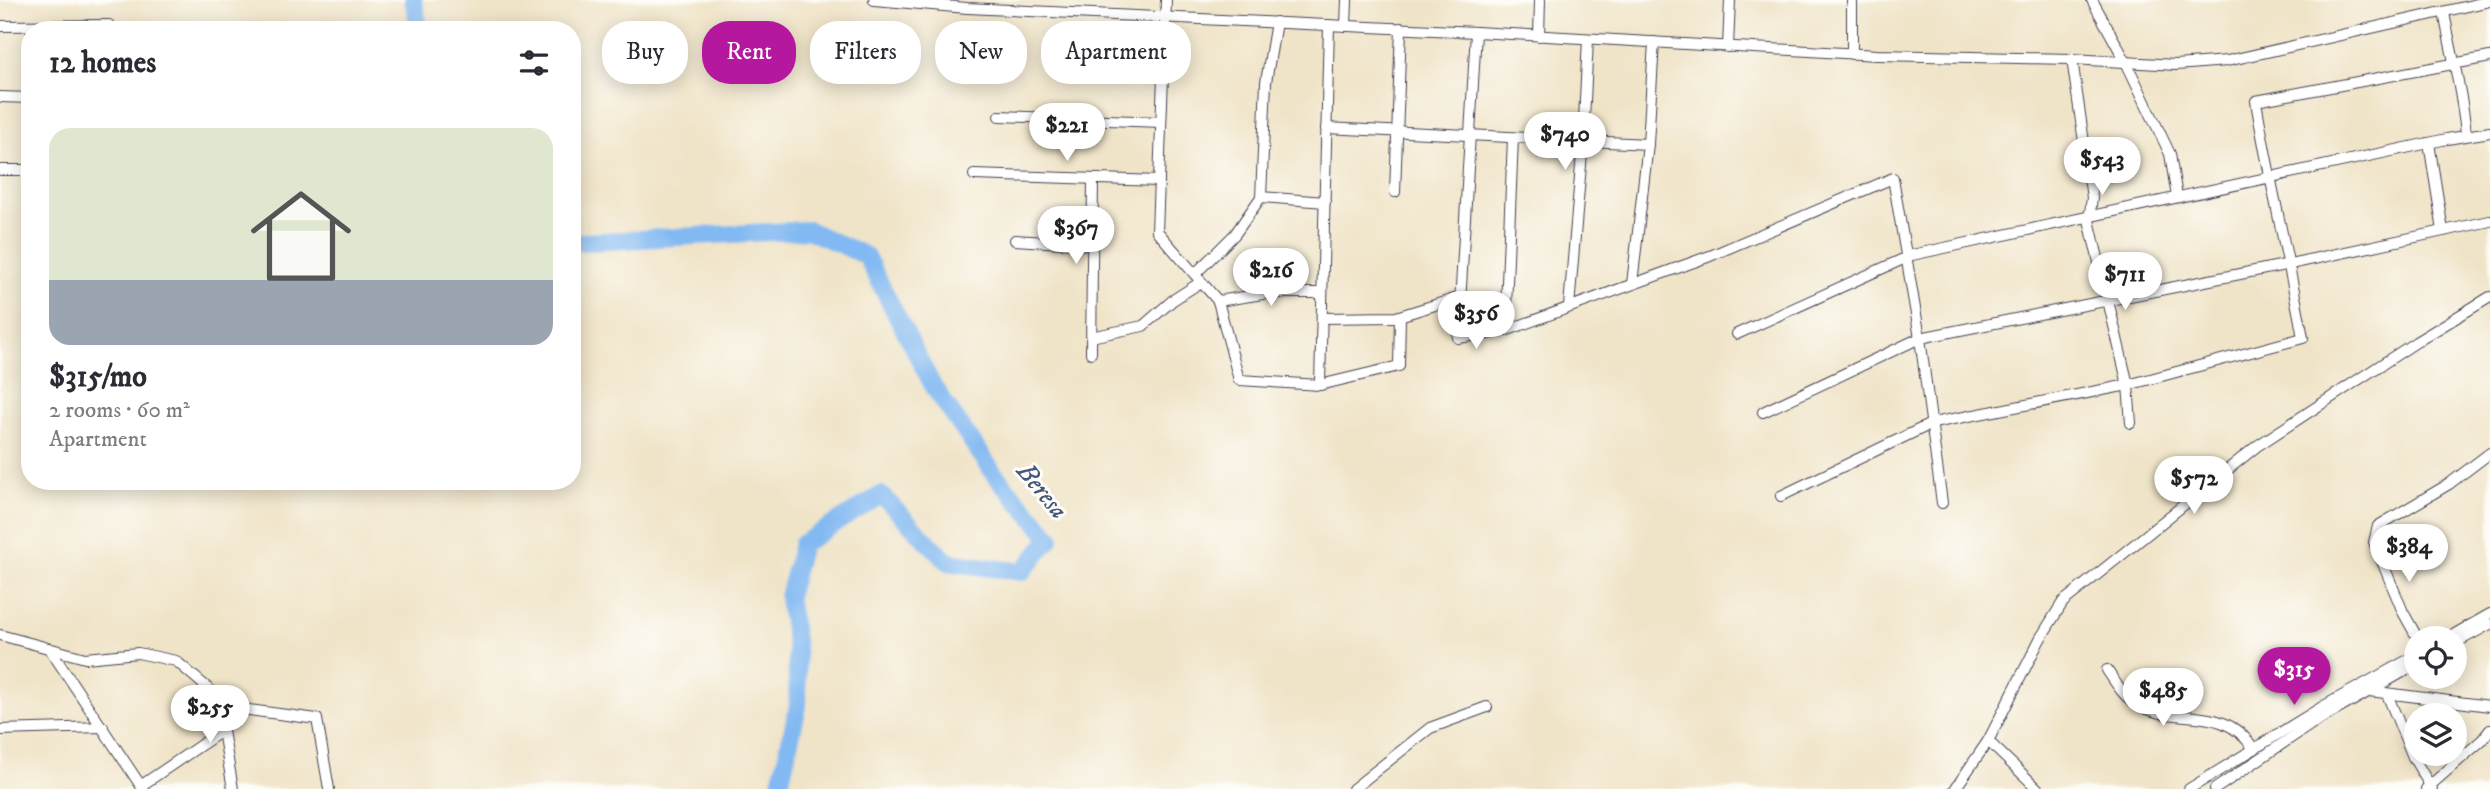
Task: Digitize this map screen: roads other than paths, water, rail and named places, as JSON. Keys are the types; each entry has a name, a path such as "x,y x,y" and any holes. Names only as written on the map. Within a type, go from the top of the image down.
{"street":[{"path":"874,0 1852,54 2071,59 2176,65 2227,61 2444,12 2476,2 2490,1"},
{"path":"1166,0 1157,231 1218,301 1239,380 1320,385 1399,366 1400,316"},
{"path":"1346,26 1347,0"},
{"path":"1539,36 1540,0"},
{"path":"1728,47 1730,0"},
{"path":"1852,0 1852,54"},
{"path":"2092,0 2126,62 2170,154 2177,197"},
{"path":"2444,12 2464,108 2466,135"},
{"path":"1091,337 1143,326 1198,278 1235,234 1261,197 1266,82 1276,22"},
{"path":"1320,385 1329,25"},
{"path":"0,26 21,26"},
{"path":"1395,192 1402,28"},
{"path":"1476,32 1458,338 1505,331 1710,256 1893,178 1908,257 1942,503"},
{"path":"1569,307 1583,141 1588,38"},
{"path":"1632,284 1648,144 1654,42"},
{"path":"1781,496 1933,423 2128,385 2303,338 2290,264 2269,178 2256,101 2490,57"},
{"path":"2071,59 2092,198 2090,215 2128,385 2131,423"},
{"path":"0,97 21,98"},
{"path":"999,116 1161,122"},
{"path":"1326,128 1648,144"},
{"path":"1737,334 1908,257 2090,215 2490,131"},
{"path":"1505,331 1513,138"},
{"path":"2429,143 2443,231"},
{"path":"0,170 21,170"},
{"path":"974,175 1159,181"},
{"path":"1091,353 1093,179"},
{"path":"1261,197 1325,202"},
{"path":"1763,412 1920,338 2490,221"},
{"path":"1015,240 1092,244"},
{"path":"1218,301 1269,293 1322,293"},
{"path":"1322,317 1400,316 1461,297"},
{"path":"1955,789 1988,741 2040,639 2063,602 2257,446 2490,297"},
{"path":"2411,626 2374,542 2378,526 2449,484 2490,453"},
{"path":"2467,627 2490,614"},
{"path":"2467,636 2490,624"},
{"path":"0,635 85,658 138,653 176,661 218,696 233,789"},
{"path":"48,648 142,787 223,730"},
{"path":"2189,789 2404,662"},
{"path":"2107,670 2120,690 2136,704 2161,712 2220,720 2244,733 2254,749"},
{"path":"2215,789 2310,724 2404,671"},
{"path":"2369,691 2490,706"},
{"path":"2387,694 2398,726 2429,788 2490,730"},
{"path":"219,706 317,719 329,789"},
{"path":"1353,789 1430,728 1487,707"},
{"path":"0,730 103,727"},
{"path":"1988,741 2038,789"}],"waterway":[{"name":"Beresa","path":"413,0 418,21"},
{"name":"Beresa","path":"581,242 808,230 866,256 934,388 996,476 1051,538 1022,572 948,562 881,495 802,544 788,597 796,647 798,706 779,789"}]}
